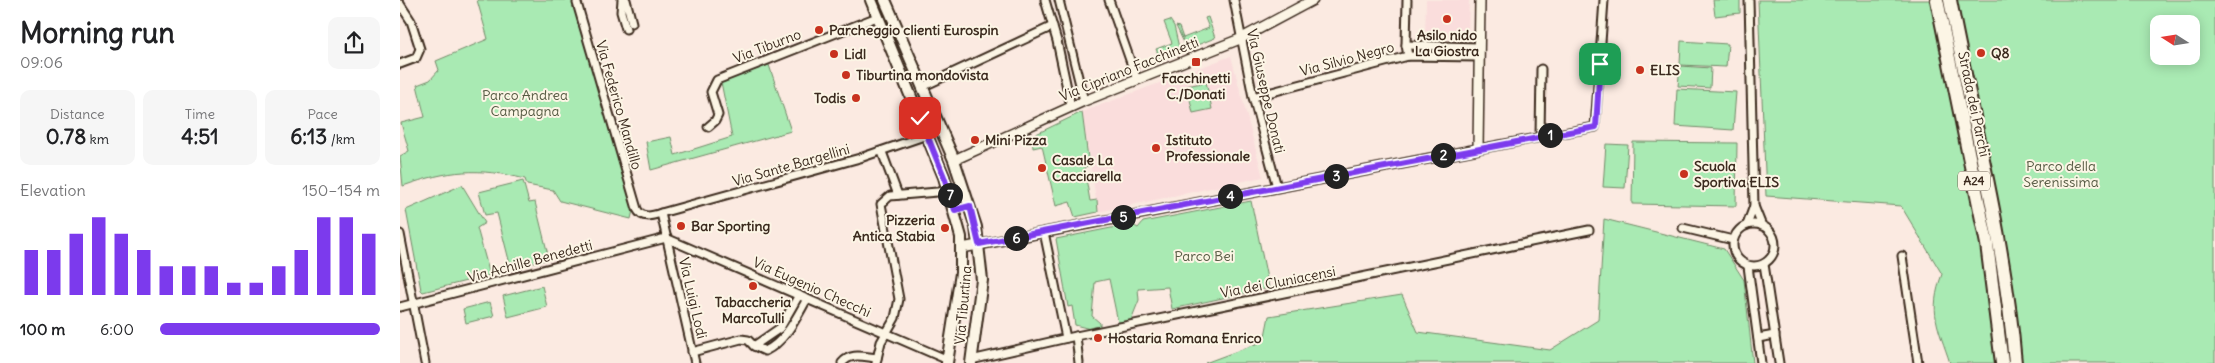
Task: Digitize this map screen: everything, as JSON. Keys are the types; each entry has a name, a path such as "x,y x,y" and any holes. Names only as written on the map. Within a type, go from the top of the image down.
{"highway":[{"name":"Strada dei Parchi","path":"1937,0 1988,244 2002,363"},
{"name":"Strada dei Parchi","path":"1950,0 1995,212 2006,281 2015,363"}],"main road":[{"name":"Via Tiburtina","path":"871,0 927,135 955,210 962,248 961,274 947,361"},
{"name":"Via Tiburtina","path":"885,0 895,27 954,160 970,206 979,244 981,288 971,362"}],"street":[{"path":"622,0 621,12 626,30"},
{"path":"626,0 632,22"},
{"path":"1045,0 1053,26 1071,107"},
{"path":"1059,0 1084,101"},
{"path":"1109,0 1138,80"},
{"name":"Via Giuseppe Donati","path":"1234,0 1240,39 1253,97 1277,187"},
{"path":"1407,0 1406,45 1408,56"},
{"path":"1478,149 1480,0"},
{"path":"962,248 1540,136 1596,127 1604,0"},
{"path":"1749,0 1754,206 1762,226 1770,232 1775,243 1773,255 1764,264 1748,266 1738,259 1734,253 1733,240 1741,229 1747,226 1762,226"},
{"name":"Via Cipriano Facchinetti","path":"954,160 1084,101 1240,39 1310,1"},
{"name":"Via Federico Mandillo","path":"577,3 639,213"},
{"path":"400,4 411,22 420,49 416,58 400,64"},
{"name":"Via Tiburno","path":"708,127 718,115 711,92 716,80 877,17"},
{"path":"922,87 1053,26"},
{"path":"883,32 895,27"},
{"name":"Via Silvio Negro","path":"1406,45 1479,47"},
{"name":"Via Silvio Negro","path":"1253,97 1408,56 1479,57"},
{"path":"1540,136 1541,69"},
{"name":"Via Sante Bargellini","path":"639,213 649,216 661,213 882,152 927,135"},
{"path":"882,152 898,195"},
{"path":"842,363 848,357 854,356 876,361 881,342 895,318 898,296 881,204 890,196 949,191"},
{"path":"955,210 970,206"},
{"path":"1747,226 1754,206"},
{"name":"Via Luigi Lodi","path":"661,213 695,363"},
{"path":"1683,228 1733,240"},
{"name":"Via dei Cluniacensi","path":"971,362 1066,338 1589,230"},
{"path":"1044,232 1066,338"},
{"path":"400,234 425,363"},
{"name":"Via Eugenio Checchi","path":"666,238 947,361"},
{"name":"Via Achille Benedetti","path":"400,307 666,238"},
{"path":"1902,256 1918,363"},
{"path":"1764,264 1779,363"},
{"path":"1748,266 1761,363"},
{"path":"754,346 780,328 799,295"},
{"path":"692,352 741,339 748,340 754,346 765,351 778,341 791,326 807,299"},
{"path":"1758,338 1775,335"},
{"path":"1076,336 1079,363"}],"shaded area":[{"name":"Asilo nido La Giostra","path":"1426,0 1469,0 1468,38 1425,37"},
{"path":"1231,56 1263,177 1098,212 1082,112"}],"green space":[{"name":"Parco Andrea Campagna","path":"477,0 580,0 573,4 634,206 631,219 560,201 553,190 527,185 525,179 508,175 464,172 435,176 403,186 400,156 409,151 401,123 425,117 417,85 430,80 439,70 436,61 488,39"},
{"path":"1713,0 1740,0 1740,13 1715,16"},
{"name":"Parco della Serenissima","path":"1758,0 2215,0 2215,363 1950,363 1935,310 1942,274 1901,206 1766,196"},
{"path":"1208,17 1215,38 1187,49 1176,26 1179,27 1183,38 1209,28 1205,18"},
{"path":"1170,20 1174,26 1180,52 1160,59 1156,49 1172,43 1164,22"},
{"path":"1681,41 1728,44 1726,67 1680,65"},
{"path":"769,65 791,131 651,170 646,142 671,137 675,155 732,137 721,82"},
{"path":"1680,66 1711,68 1710,88 1678,86"},
{"path":"1206,82 1212,109 1193,113 1187,86"},
{"name":"Scuola Sportiva ELIS","path":"1677,89 1736,92 1733,130 1675,126"},
{"path":"1082,112 1088,158 1088,166 1084,167 1090,201 1097,200 1098,212 1075,217 1070,202 1056,206 1042,146 1033,148 1032,136"},
{"name":"Scuola Sportiva ELIS","path":"1633,142 1737,143 1736,206 1632,204"},
{"path":"1606,144 1628,145 1625,188 1603,187"},
{"path":"523,181 529,203 535,202 549,259 511,268 497,213 485,215 479,192"},
{"path":"462,185 485,223 477,228 490,275 423,292 421,290 406,210"},
{"name":"Parco Bei","path":"1251,201 1269,288 1172,309 1168,287 1138,289 1139,300 1131,320 1118,322 1109,279 1095,282 1092,316 1100,323 1100,328 1094,330 1075,325 1072,306 1068,307 1056,239 1131,224 1138,228 1143,222"},
{"path":"1604,219 1724,249 1744,280 1753,363 1205,363 1264,341 1269,316 1402,295 1418,332 1550,350 1598,320"},
{"path":"542,286 547,307 508,317 503,296"},
{"path":"490,302 494,316 466,323 463,309"}],"place":[{"name":"Asilo nido La Giostra","path":"1447,19"},
{"name":"Parcheggio clienti Eurospin","path":"819,30"},
{"name":"Q8","path":"1981,53"},
{"name":"Lidl","path":"834,54"},
{"name":"Facchinetti C./Donati","path":"1196,62"},
{"name":"ELIS","path":"1640,70"},
{"name":"Tiburtina mondovista","path":"846,75"},
{"name":"Todis","path":"856,98"},
{"name":"Mini Pizza","path":"975,140"},
{"name":"Istituto Professionale","path":"1156,148"},
{"name":"Casale La Cacciarella","path":"1042,168"},
{"name":"Scuola Sportiva ELIS","path":"1684,174"},
{"name":"Bar Sporting","path":"681,226"},
{"name":"Pizzeria Antica Stabia","path":"945,228"},
{"name":"Tabaccheria MarcoTulli","path":"753,286"},
{"name":"Hostaria Romana Enrico","path":"1098,338"}],"route":[{"path":"920,118 955,210 970,206 979,244 1091,224 1540,136 1596,127 1600,64"}]}
